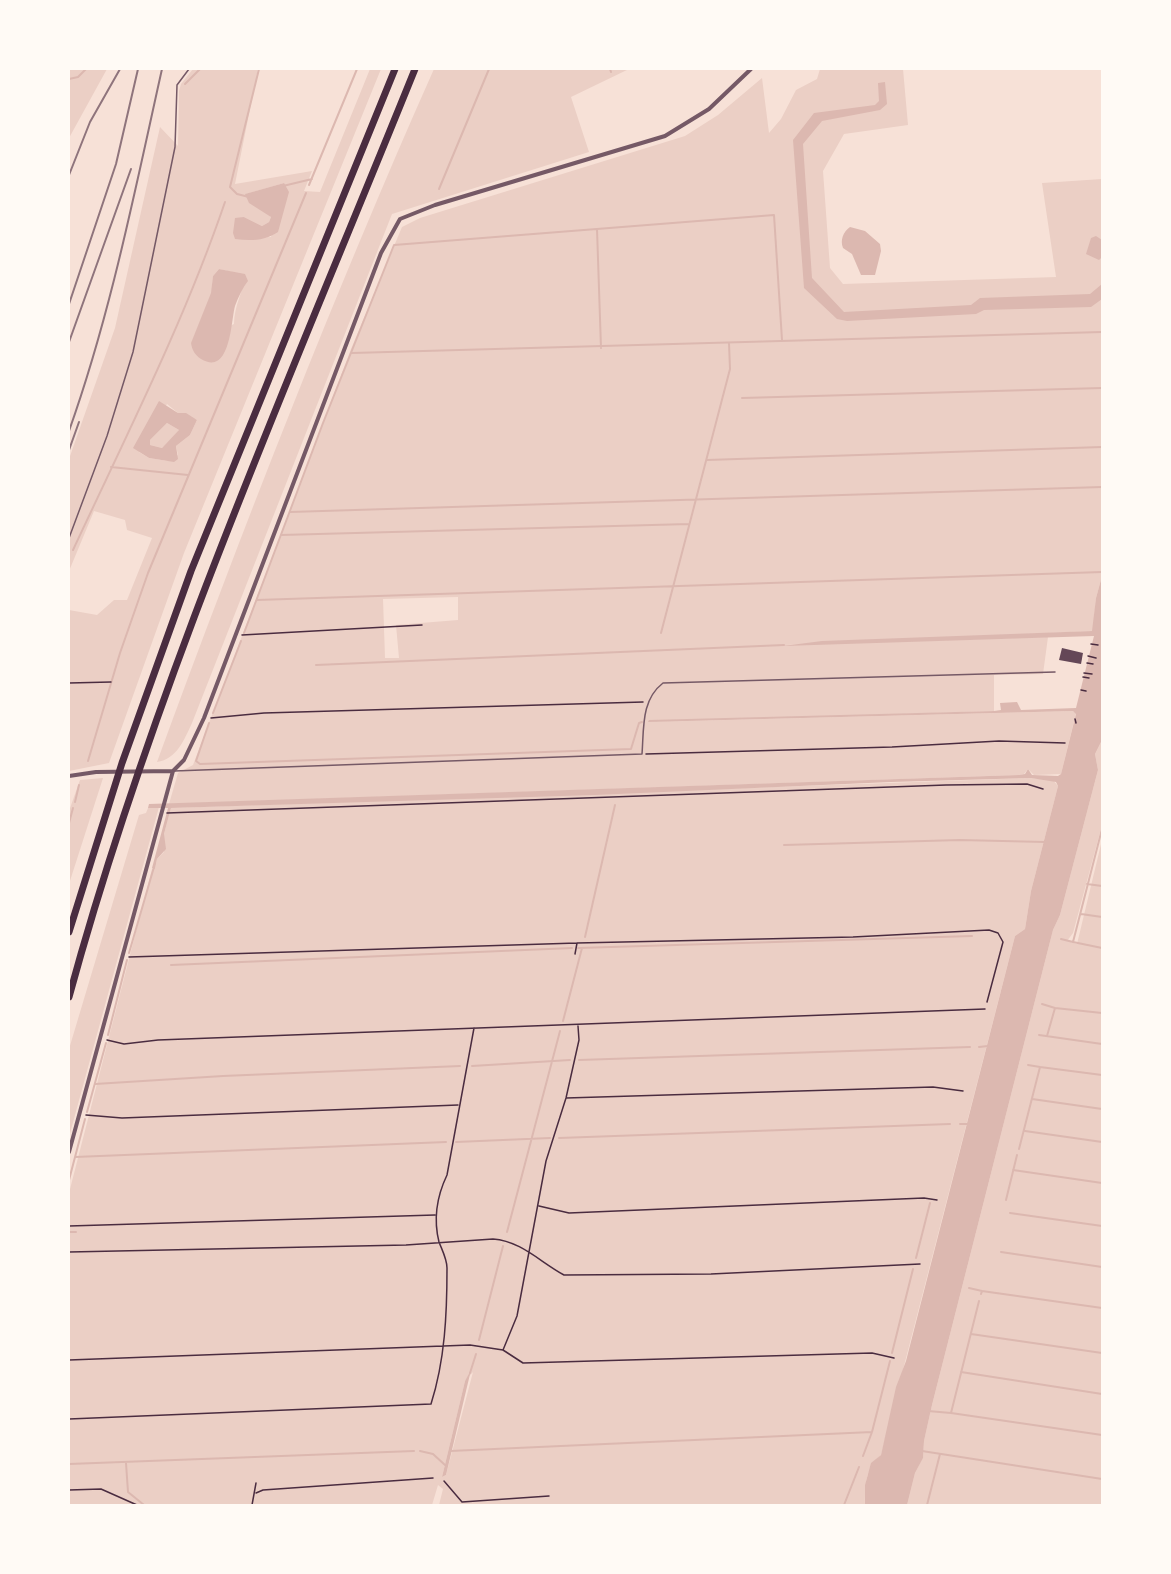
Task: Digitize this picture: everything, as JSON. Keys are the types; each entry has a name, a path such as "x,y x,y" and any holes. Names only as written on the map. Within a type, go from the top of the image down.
{"highway":[{"path":"69,932 122,763 191,571 395,69"},
{"path":"69,996 142,762 225,538 415,69"}],"street":[{"path":"69,1152 173,771 184,760 204,718 381,253 400,219 435,205 665,136 709,109 751,69"},
{"path":"69,776 96,772 173,771"}],"lane":[{"path":"69,538 104,445 133,352 175,147 177,85 189,69"},
{"path":"173,771 642,754 646,702 653,690 663,683 679,680 1055,672"}],"path":[{"path":"236,633 248,636 422,625"},
{"path":"1091,644 1098,645"},
{"path":"1088,656 1096,658"},
{"path":"1087,663 1093,664"},
{"path":"1084,673 1092,674"},
{"path":"1083,677 1089,678"},
{"path":"69,683 111,682"},
{"path":"1081,690 1086,691"},
{"path":"204,718 264,713 632,700 646,702"},
{"path":"1075,719 1076,723"},
{"path":"642,754 892,747 999,741 1065,743"},
{"path":"170,813 946,785 1027,784 1043,789"},
{"path":"122,957 853,937 989,930 998,933 1003,942 987,1002"},
{"path":"575,954 577,943"},
{"path":"100,1038 123,1044 158,1040 474,1027 985,1009"},
{"path":"503,1350 517,1316 546,1161 566,1098 579,1040 578,1025"},
{"path":"69,1419 431,1404 441,1372 444,1346 447,1265 439,1242 436,1215 439,1192 447,1175 474,1027"},
{"path":"566,1098 944,1087 963,1091"},
{"path":"79,1114 122,1118 458,1105"},
{"path":"539,1206 569,1213 924,1198 937,1200"},
{"path":"69,1226 436,1215"},
{"path":"69,1252 406,1245 503,1240 528,1251 542,1263 564,1275 920,1264"},
{"path":"69,1360 470,1345 503,1350 523,1363 872,1353 894,1358"},
{"path":"256,1493 263,1490 433,1478"},
{"path":"444,1481 462,1502 549,1496"},
{"path":"252,1505 256,1484"},
{"path":"69,1490 100,1489 137,1505"}],"shaded area":[{"path":"69,69 107,69 69,138"},
{"path":"193,69 258,69 235,184 312,171 304,191 320,192 370,69 381,69 184,553 109,763 69,771 69,610 97,615 114,600 127,600 152,538 127,530 125,520 94,511 69,571 69,459 115,328 160,127 178,146 181,84","holes":["284,183 271,237 235,239 244,217 262,226 269,222 271,217 246,194","219,269 245,275 235,311 234,324 191,344 212,293 213,276","167,404 178,413 197,420 190,435 176,446 178,455 168,461 149,458 139,452"]},
{"path":"434,69 629,69 571,97 589,152 392,214 192,723 175,753 157,762 290,413 360,240"},
{"path":"820,69 903,69 908,125 844,134 823,171 830,268 843,284 1056,277 1042,183 1102,179 1102,576 1096,598 1093,631 783,645 1048,637 1043,674 994,675 994,711 649,722 1073,711 1076,713 1061,774 1034,775 1028,769 1024,774 1019,775 169,804 178,773 193,765 351,349 402,227 420,218 685,136 718,115 762,78 769,133 781,119 796,90 817,79","holes":["458,597 458,620 396,625 399,658 385,658 383,599"]},
{"path":"885,82 887,104 880,110 822,121 803,144 812,278 844,312 971,305 980,298 1090,294 1102,284 1102,299 1091,307 984,310 976,314 847,321 837,319 804,288 793,140 814,113 875,105 879,101 878,83"},
{"path":"284,183 289,192 278,232 257,240 235,239 233,233 235,218 244,217 262,226 269,222 271,217 249,203 245,194"},
{"path":"850,227 865,231 880,244 881,251 875,275 861,275 852,254 843,248 843,236"},
{"path":"1096,236 1102,240 1102,257 1099,260 1086,254 1091,238"},
{"path":"219,269 245,274 248,281 235,306 224,354 218,360 211,362 197,356 191,343 211,293 213,276"},
{"path":"159,401 178,413 186,413 197,420 190,435 176,446 178,459 174,462 149,458 133,448","holes":["167,423 179,430 162,448 150,445 150,440"]},
{"path":"167,423 179,430 178,433 162,448 150,445 150,440"},
{"path":"1102,576 1102,740 1095,754 1098,770 1060,915 1053,930 932,1405 924,1441 923,1458 915,1473 907,1505 865,1505 865,1485 871,1463 881,1455 896,1387 906,1361 1015,936 1025,929 1031,891 1058,786 1056,782 1031,778 891,782 595,795 171,808 164,834 166,849 157,859 155,869 152,868 168,808 148,808 149,804 1019,775 1025,774 1028,769 1032,775 1058,776 1061,774 1076,714 1073,711 648,722 649,720 994,711 1001,710 1000,703 1017,702 1021,710 1076,708 1094,636 783,646 822,641 1092,631 1096,598"},
{"path":"1102,740 1102,825 1073,933 1067,941 1077,944 1102,840 1102,1505 907,1505 915,1473 923,1457 932,1405 1053,930 1060,915 1098,770 1095,754"},
{"path":"103,778 69,884 69,811 80,780"},
{"path":"1031,778 1053,780 1058,786 1031,891 1025,929 1015,936 881,1455 872,1466 867,1478 865,1505 439,1505 443,1489 438,1485 432,1505 69,1505 69,1193 152,869 155,869 157,859 164,852 164,834 171,808","holes":["473,1372 446,1475 442,1477 465,1381"]},
{"path":"159,807 69,1137 69,1049 139,815 146,813 148,808"},
{"path":"471,1370 446,1475 442,1477 465,1381"}],"building":[{"path":"1062,648 1083,653 1081,664 1059,660"}],"waterway":[{"path":"69,79 78,77 86,69"},
{"path":"185,84 200,69"},
{"path":"249,197 237,194 230,187 259,69"},
{"path":"309,185 357,69"},
{"path":"439,189 489,69"},
{"path":"283,186 312,179"},
{"path":"88,761 120,653 148,573 306,193"},
{"path":"73,550 192,291 225,202"},
{"path":"244,633 323,423 394,245 774,215 782,340"},
{"path":"597,229 601,348"},
{"path":"352,353 1102,332"},
{"path":"661,633 730,369 729,343"},
{"path":"742,398 1102,388"},
{"path":"707,460 1102,447"},
{"path":"111,467 188,475"},
{"path":"290,512 1102,487"},
{"path":"281,535 689,524"},
{"path":"257,600 1102,572"},
{"path":"213,713 241,641"},
{"path":"316,665 784,645"},
{"path":"209,723 196,761 200,764 631,749 639,723 642,722"},
{"path":"75,802 79,785"},
{"path":"585,937 615,805"},
{"path":"69,823 73,808"},
{"path":"1061,939 1073,942 1102,829"},
{"path":"784,845 960,840 1045,842"},
{"path":"129,953 154,867"},
{"path":"1087,884 1102,886"},
{"path":"1081,914 1102,917"},
{"path":"578,948 972,936"},
{"path":"1073,942 1102,948"},
{"path":"171,965 572,948"},
{"path":"563,1021 582,948"},
{"path":"108,1035 127,960"},
{"path":"1042,1004 1055,1008 1047,1036"},
{"path":"1055,1008 1102,1013"},
{"path":"507,1232 560,1031"},
{"path":"1039,1035 1102,1044"},
{"path":"87,1112 106,1043"},
{"path":"979,1047 988,1046"},
{"path":"579,1060 970,1047"},
{"path":"472,1066 570,1060"},
{"path":"1019,1149 1040,1067 1028,1065"},
{"path":"95,1084 460,1066"},
{"path":"1040,1067 1102,1075"},
{"path":"1032,1099 1102,1109"},
{"path":"69,1180 85,1119"},
{"path":"559,1138 950,1124"},
{"path":"960,1124 969,1124"},
{"path":"1025,1131 1102,1142"},
{"path":"456,1142 550,1138"},
{"path":"75,1157 446,1142"},
{"path":"1006,1200 1017,1155"},
{"path":"1013,1170 1102,1183"},
{"path":"916,1258 930,1203"},
{"path":"1010,1213 1102,1226"},
{"path":"69,1232 76,1232"},
{"path":"479,1340 503,1246"},
{"path":"1001,1252 1102,1267"},
{"path":"892,1353 913,1269"},
{"path":"969,1288 982,1291 981,1294"},
{"path":"982,1291 1102,1308"},
{"path":"928,1411 951,1413 979,1301"},
{"path":"971,1334 1102,1353"},
{"path":"470,1373 476,1354"},
{"path":"863,1456 872,1432 890,1361"},
{"path":"961,1372 1102,1394"},
{"path":"951,1413 1102,1435"},
{"path":"450,1451 872,1432"},
{"path":"69,1464 414,1451"},
{"path":"420,1451 433,1454 445,1465"},
{"path":"922,1451 1102,1479"},
{"path":"927,1505 940,1454"},
{"path":"126,1463 128,1492 144,1505"},
{"path":"844,1505 859,1467"}],"railway":[{"path":"69,175 90,122 120,69"},
{"path":"69,304 116,164 138,69"},
{"path":"69,431 110,297 162,69"},
{"path":"69,342 131,169"},
{"path":"69,450 79,422"}]}
